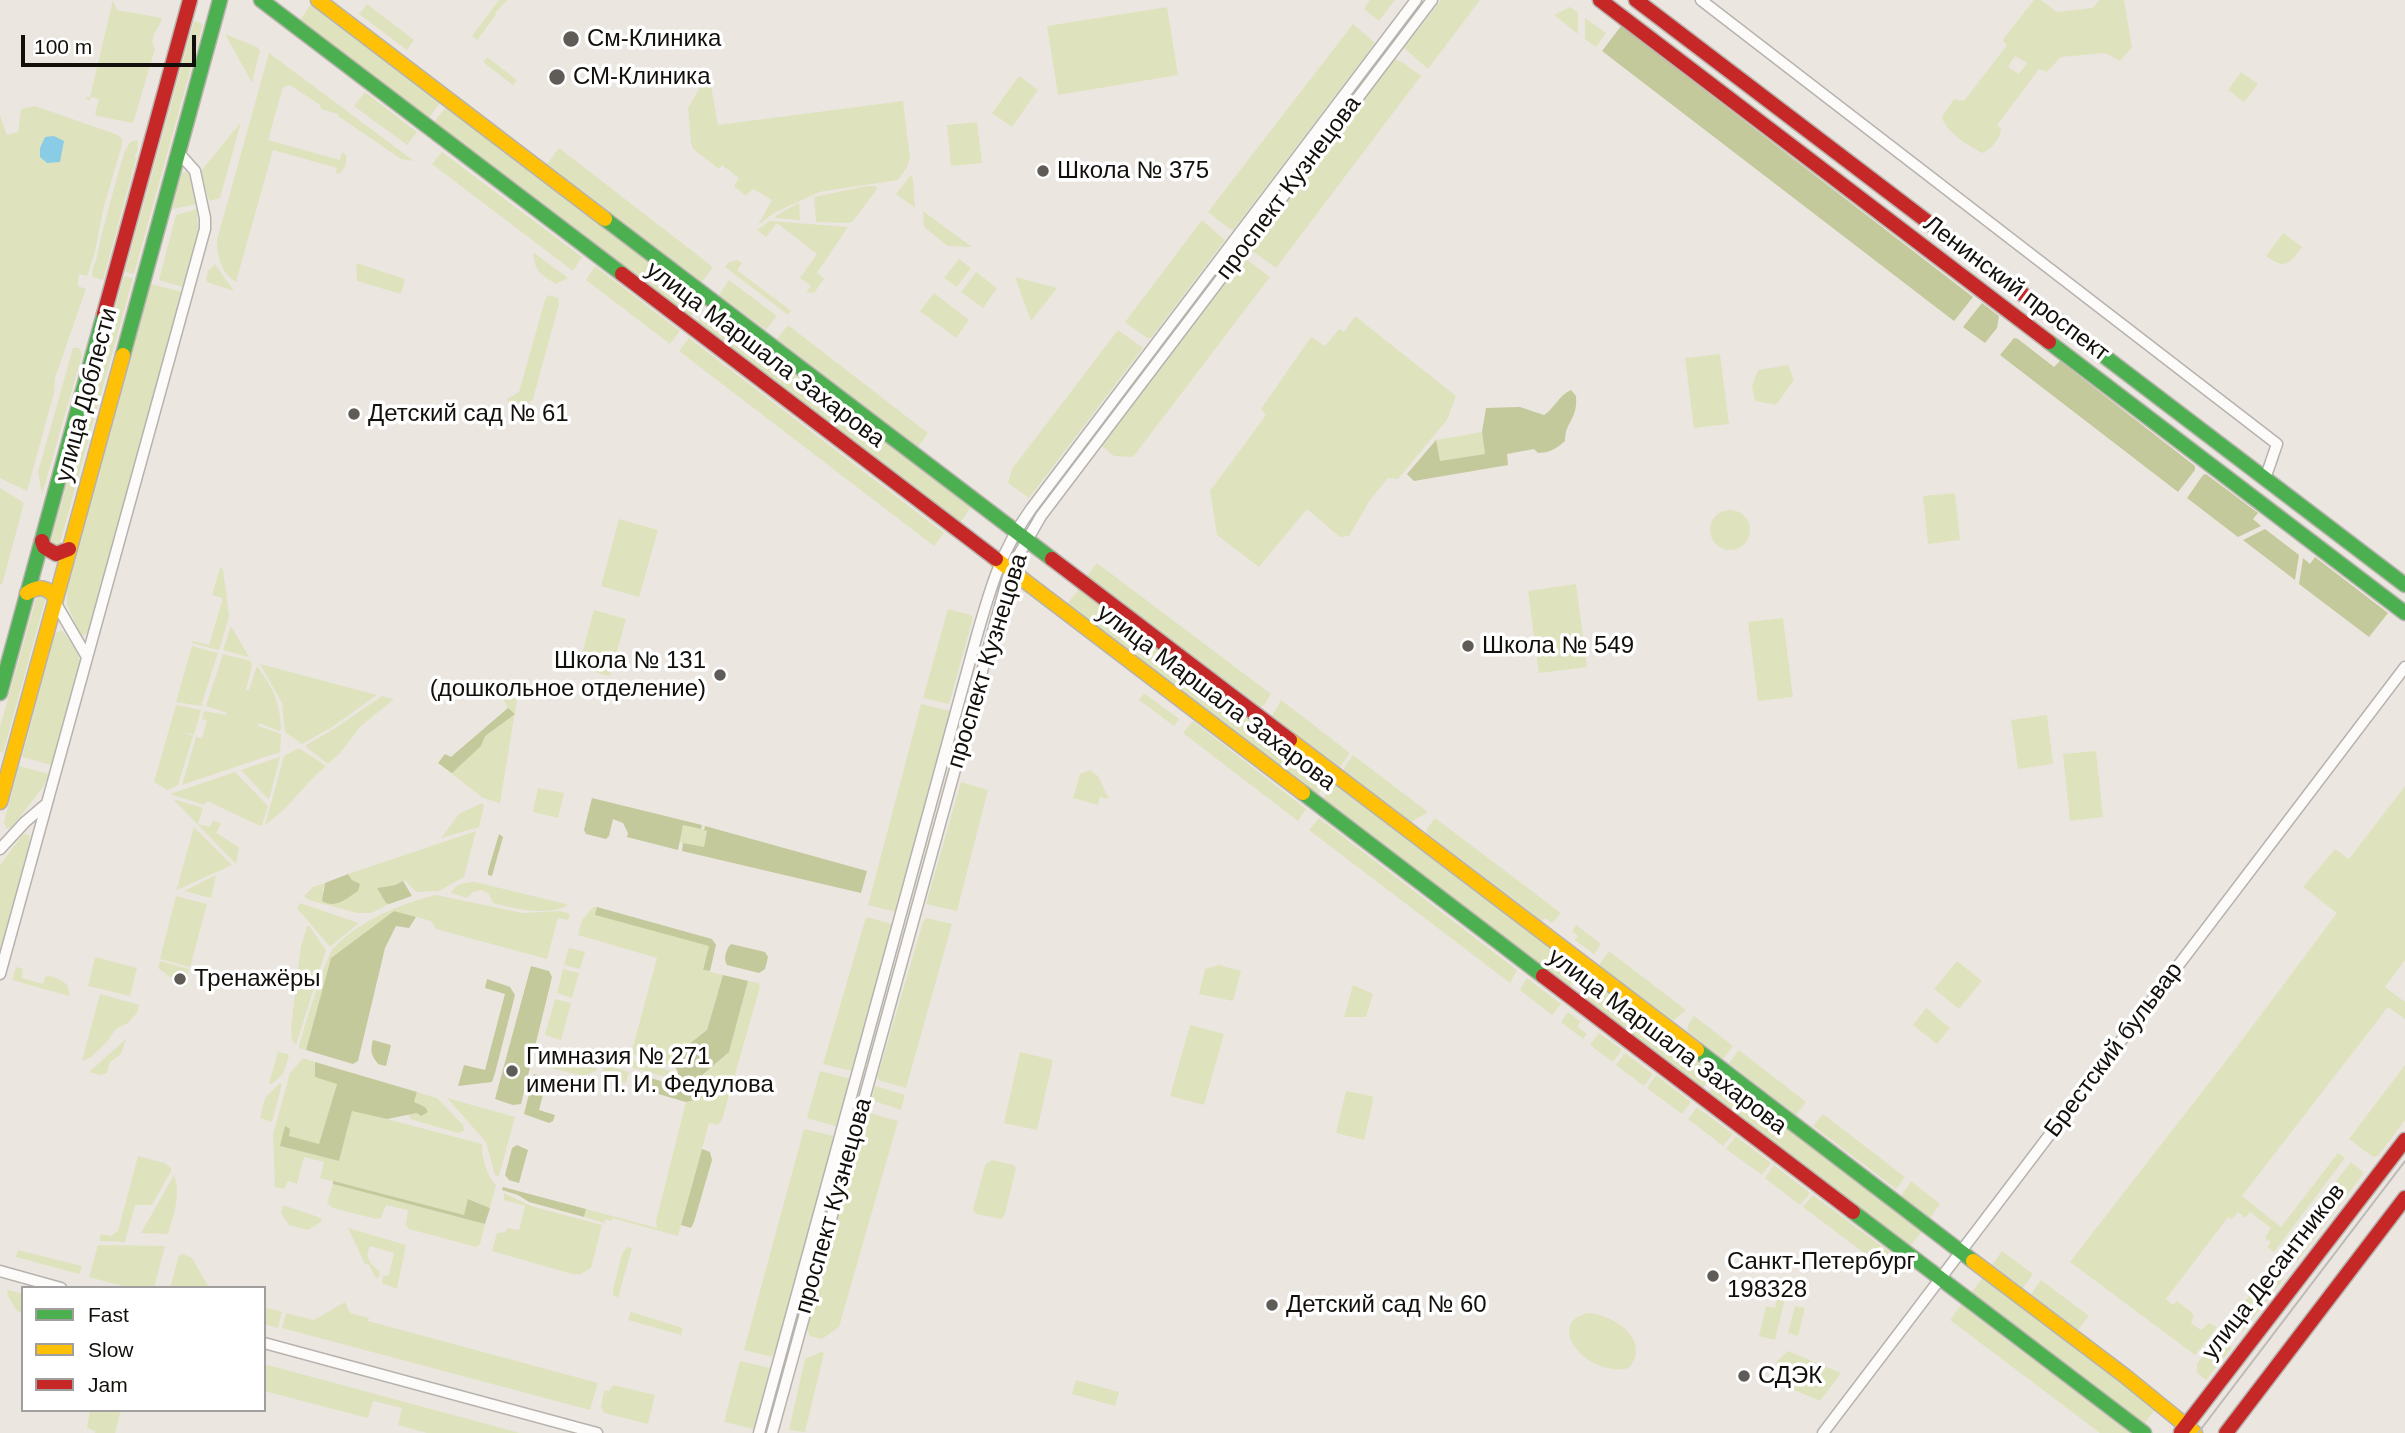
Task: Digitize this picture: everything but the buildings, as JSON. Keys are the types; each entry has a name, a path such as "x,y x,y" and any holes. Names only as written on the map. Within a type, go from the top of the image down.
{"street":[{"name":"улица Доблести","path":"0,693 190,0"},
{"name":"улица Доблести","path":"0,802 220,0"},
{"name":"улица Маршала Захарова","path":"261,0 2144,1433"},
{"name":"улица Маршала Захарова","path":"318,0 2153,1398 2187,1431"},
{"name":"проспект Кузнецова","path":"759,1433 974,648 1005,566 1021,535 1416,0"},
{"name":"проспект Кузнецова","path":"1021,535 1080,465 1432,0"},
{"name":"Ленинский проспект","path":"1600,0 2405,613"},
{"name":"Ленинский проспект","path":"1636,0 2405,586"},
{"path":"1701,0 2277,443 2265,479"},
{"path":"0,974 205,229 203,204 195,171 178,152"},
{"path":"42,541 44,547 56,554 69,549"},
{"name":"проспект Кузнецова","path":"772,1433 1005,566"},
{"path":"27,593 40,587 47,588 88,657"},
{"name":"Брестский бульвар","path":"1823,1433 2405,667"},
{"path":"0,849 25,822 47,804"},
{"name":"улица Десантников","path":"2187,1431 2405,1140"},
{"path":"2226,1433 2405,1198"},
{"path":"0,1271 54,1286"},
{"path":"266,1344 597,1433"}],"green space":[{"path":"113,0 117,10 162,18 153,37 155,49 133,123 97,116 95,113 99,99 86,99 90,97"},
{"path":"499,0 507,0 477,40 472,36"},
{"path":"1370,0 1395,0 1379,21 1364,9"},
{"path":"1441,0 1480,0 1428,69 1404,48"},
{"path":"2034,0 2041,0 2057,12 2093,8 2099,0 2124,0 2132,47 2120,61 2105,53 2061,57 2047,72 2039,69 1997,125 2001,132 1997,140 1982,153 1953,133 1942,117 1954,99 1964,101 2007,45 2003,41","holes":["2015,56 2027,63 2019,74 2008,67"]},
{"path":"311,4 440,103 429,118 300,20"},
{"path":"367,4 414,40 407,50 359,14"},
{"path":"1167,7 1178,75 1058,95 1047,26"},
{"path":"1570,7 1578,12 1578,34 1554,15"},
{"path":"1585,18 1606,33 1596,47 1585,39"},
{"path":"194,21 203,24 134,274 125,272"},
{"path":"1353,24 1375,43 1233,230 1230,229 1208,212"},
{"path":"1621,26 1973,297 1954,321 1602,51"},
{"path":"225,34 257,47 260,51 252,83"},
{"path":"269,53 414,161 401,159 338,114 321,109 320,105 290,85 283,87 268,140 340,160 342,152 346,155 346,163 338,174 337,168 273,150 236,282 221,264 217,240"},
{"path":"487,57 517,80 513,85 483,62"},
{"path":"1395,59 1421,76 1276,268 1251,250"},
{"path":"2241,72 2258,84 2244,102 2228,90"},
{"path":"702,76 710,80 718,125 903,101 910,158 907,167 898,180 819,192 774,213 758,225 772,200 753,189 746,196 734,186 739,178 722,165 719,169 693,149 688,108 699,89 698,80"},
{"path":"1019,76 1038,90 1012,127 992,113"},
{"path":"365,92 417,132 407,145 354,106"},
{"path":"35,106 118,135 122,139 122,145 104,206 94,256 87,276 79,274 78,286 86,289 55,378 54,393 27,491 0,478 0,115 7,135 18,132 21,109"},
{"path":"446,107 702,302 691,317 434,122"},
{"path":"241,122 220,198 209,201 201,171"},
{"path":"977,122 982,163 951,166 947,125"},
{"path":"137,140 136,159 103,280 92,277 124,153 130,142"},
{"path":"559,148 713,267 702,282 547,164"},
{"path":"442,152 582,257 573,271 432,164"},
{"path":"186,171 197,204 172,209 181,174"},
{"path":"911,175 913,179 915,208 896,194"},
{"path":"876,186 877,189 853,221 816,222 814,197"},
{"path":"799,203 800,220 775,218 777,215"},
{"path":"197,209 198,231 183,287 159,280 176,215"},
{"path":"923,211 972,247 948,246 924,227"},
{"path":"1202,220 1225,240 1151,338 1147,338 1125,322"},
{"path":"770,221 848,227 817,273 824,279 814,293 806,292 811,286 800,278 817,254 777,223 766,237 757,230"},
{"path":"2283,233 2302,247 2286,264 2266,256"},
{"path":"533,252 568,278 556,284 546,277 537,268"},
{"path":"1245,258 1270,277 1133,457 1114,456 1102,446"},
{"path":"959,259 971,268 957,287 944,278"},
{"path":"737,260 742,263 737,270 791,311 788,315 725,267 729,262"},
{"path":"356,263 405,279 401,294 357,281"},
{"path":"215,264 234,291 207,282 208,271"},
{"path":"595,266 680,331 670,344 586,280"},
{"path":"976,272 997,288 983,308 961,292"},
{"path":"124,276 133,278 60,543 56,547 51,541"},
{"path":"1015,277 1057,288 1031,321"},
{"path":"729,280 777,316 766,330 719,295"},
{"path":"151,284 182,292 89,630 81,636 67,605 67,591"},
{"path":"934,293 969,320 956,338 920,311"},
{"path":"548,295 558,298 559,304 533,399 523,409 513,410 507,399 519,392"},
{"path":"1982,303 1999,316 1997,328 1985,343 1963,327"},
{"path":"708,307 971,507 960,523 697,322"},
{"path":"1355,316 1456,396 1447,420 1398,479 1388,478 1370,500 1349,536 1340,537 1307,509 1259,567 1217,535 1210,491 1266,415 1261,409 1311,337 1325,346 1339,329 1344,332"},
{"path":"788,325 928,433 918,447 777,339"},
{"path":"1118,330 1143,348 1029,498 1008,483 1012,469"},
{"path":"689,338 944,533 934,546 679,351"},
{"path":"2014,338 2054,367 2060,361 2195,466 2195,470 2178,492 2000,355"},
{"path":"73,348 79,348 82,355 42,495 38,472"},
{"path":"1720,354 1729,424 1694,428 1685,358"},
{"path":"1788,365 1794,380 1776,405 1755,401 1752,386 1758,370"},
{"path":"1571,390 1576,396 1575,410 1565,441 1552,450 1538,453 1534,449 1507,454 1508,465 1414,481 1407,474 1436,440 1440,461 1485,454 1482,432 1486,408 1520,407 1544,415"},
{"path":"1482,432 1485,454 1439,462 1436,440"},
{"path":"2206,474 2258,513 2253,519 2261,526 2238,537 2187,498"},
{"path":"0,488 24,503 2,585 0,584"},
{"path":"1955,493 1960,540 1928,544 1923,496"},
{"path":"1730,510 1744,516 1750,530 1744,544 1730,550 1716,544 1710,530 1716,516"},
{"path":"619,519 658,530 639,597 601,586"},
{"path":"2265,529 2299,555 2295,580 2243,540"},
{"path":"2315,557 2388,613 2369,637 2299,584 2303,558 2310,564"},
{"path":"1097,563 1271,694 1264,705 1261,707 1087,576"},
{"path":"220,568 223,569 229,616 218,650 192,643 193,641 209,645 223,598 212,595"},
{"path":"1576,584 1587,667 1539,673 1528,591"},
{"path":"1079,589 1330,780 1318,795 1067,604"},
{"path":"37,595 43,595 45,601 3,753 0,752 0,727"},
{"path":"948,609 971,615 973,618 949,704 923,698"},
{"path":"594,610 626,619 610,676 578,668"},
{"path":"1783,618 1793,697 1758,701 1748,622"},
{"path":"231,626 248,655 248,657 223,650"},
{"path":"62,630 80,661 51,765 22,757 55,633"},
{"path":"192,646 218,653 201,706 176,702"},
{"path":"223,654 251,661 246,690 249,690 257,666 267,681 275,696 281,729 279,731 259,723 258,726 281,734 280,752 182,785 196,737 202,738 207,721 202,719 204,711 227,713 206,706"},
{"path":"260,664 377,695 332,727 302,744 285,732 282,703"},
{"path":"519,687 500,803 483,798 438,763 445,754 451,757 508,708 504,701"},
{"path":"1144,693 1179,719 1174,726 1139,700"},
{"path":"382,696 394,699 361,726 328,764 306,747 306,745"},
{"path":"1281,700 1350,753 1340,767 1272,716"},
{"path":"921,704 950,711 895,912 868,905"},
{"path":"176,705 201,710 194,735 182,732 193,736 178,785 167,790 154,782"},
{"path":"508,708 515,714 485,736 481,746 452,773 438,763 445,754 451,757"},
{"path":"2047,715 2053,764 2018,769 2011,720"},
{"path":"1193,721 1306,809 1298,821 1183,733"},
{"path":"299,748 326,766 282,812 265,825 284,756"},
{"path":"2096,751 2103,817 2070,821 2063,754"},
{"path":"1353,755 1428,812 1411,822 1344,771"},
{"path":"280,757 269,800 241,770"},
{"path":"19,766 49,774 43,787 13,826 7,829 4,822"},
{"path":"1090,770 1098,776 1109,799 1100,797 1098,805 1073,798 1080,774"},
{"path":"235,772 268,806 262,825 207,801 204,805 170,794"},
{"path":"961,782 988,790 957,911 926,904"},
{"path":"1334,784 1582,972 1570,987 1323,799"},
{"path":"2405,786 2405,960 2385,987 2405,1002 2405,1019 2388,1007 2242,1196 2281,1227 2338,1153 2345,1158 2274,1252 2267,1247 2271,1242 2265,1238 2271,1228 2250,1212 2245,1218 2238,1212 2232,1219 2228,1217 2166,1299 2173,1305 2177,1301 2191,1312 2194,1316 2191,1323 2201,1330 2209,1323 2217,1327 2195,1355 2070,1262 2337,913 2303,887 2335,849 2349,859"},
{"path":"538,788 564,793 558,818 533,812"},
{"path":"592,798 702,825 701,829 683,825 678,850 627,837 623,823 613,819 606,839 586,834 584,830"},
{"path":"173,799 203,808 198,824 210,827 213,820 221,824 216,833 239,847 236,864"},
{"path":"482,803 484,805 479,827 441,838 459,814"},
{"path":"1319,818 1517,970 1510,983 1309,830"},
{"path":"1435,818 1561,913 1552,923 1545,918 1542,921 1428,834 1426,830"},
{"path":"683,825 707,830 704,848 679,842"},
{"path":"705,826 867,871 861,893 682,851 683,843 704,847 707,831 704,830"},
{"path":"194,827 232,865 177,890 177,888"},
{"path":"476,831 464,877 439,891 416,892 405,880 377,888 389,904 371,913 357,913 309,900 304,896 313,887 325,883 322,892 352,880 348,874"},
{"path":"23,834 29,835 30,841 0,952 0,865"},
{"path":"499,834 503,837 492,876 488,875 488,871"},
{"path":"348,874 360,884 358,891 336,903 322,901 325,883"},
{"name":"Тренажёры","path":"216,875 211,898 184,891"},
{"path":"403,881 412,896 386,903 377,888"},
{"path":"475,882 567,906 549,911 530,910 493,903 489,894 481,890 473,892 467,898 451,893 458,886"},
{"path":"436,895 523,913 561,911 570,914 568,920 558,918 547,959 436,929 431,921 394,911 331,958 306,1050 299,1048 332,950 366,922 408,903"},
{"path":"176,896 207,904 190,967 160,959"},
{"path":"300,903 359,923 330,947 297,908"},
{"path":"593,907 597,907 596,915 710,946 703,970 723,975 707,1030 679,1054 675,1067 631,1054 657,958 578,935 582,920"},
{"path":"597,907 712,939 716,945 710,971 703,970 709,946 595,915"},
{"path":"394,911 416,917 409,928 396,926 385,948 358,1061 353,1064 306,1050 331,958"},
{"path":"866,917 893,924 852,1071 823,1064"},
{"path":"926,918 952,924 906,1088 877,1078"},
{"path":"1576,925 1601,944 1594,954 1575,940 1578,936 1572,931"},
{"path":"307,926 326,950 296,1045 292,1040 291,1027 301,946"},
{"path":"731,944 765,952 768,957 765,969 759,973 727,965 726,954"},
{"path":"569,948 585,952 580,969 564,965"},
{"path":"1609,951 1686,1010 1673,1021 1599,965"},
{"path":"95,957 137,968 130,996 88,986"},
{"name":"Тренажёры","path":"160,961 189,969 185,988 158,968"},
{"path":"1957,961 1982,981 1959,1009 1934,989"},
{"path":"1219,965 1241,971 1233,1001 1199,994 1205,969"},
{"path":"531,966 549,971 552,977 521,1104 513,1105 495,1099"},
{"path":"16,967 23,969 22,978 43,984 45,977 49,976 60,980 68,987 69,996 12,980"},
{"path":"563,969 579,973 572,998 557,993"},
{"path":"723,975 748,981 729,1052 699,1078 699,1093 695,1100 686,1102 648,1091 651,1078 670,1084 677,1079 678,1072 675,1067 679,1054 707,1030"},
{"path":"1527,978 1561,1004 1552,1015 1520,990"},
{"path":"1590,978 1714,1073 1703,1088 1579,993"},
{"path":"487,979 510,987 515,995 495,1073 492,1082 458,1086 464,1065 485,1070 505,994 485,988"},
{"path":"748,981 759,983 760,987 722,1120 718,1125 709,1123 678,1236 612,1218 611,1221 605,1219 605,1223 584,1217 586,1209 657,1228 656,1221 686,1102 695,1100 699,1093 699,1079 729,1052"},
{"path":"1353,985 1373,994 1366,1017 1344,1017"},
{"path":"100,994 139,1005 137,1013 128,1023 116,1029 91,1057 82,1061"},
{"path":"555,999 571,1003 561,1040 545,1035"},
{"path":"1926,1008 1950,1028 1937,1044 1913,1025"},
{"path":"1568,1012 1581,1022 1577,1026 1587,1034 1583,1039 1561,1022"},
{"path":"1694,1016 1733,1046 1723,1059 1687,1031"},
{"path":"1190,1025 1224,1034 1204,1105 1170,1096"},
{"path":"1599,1033 1622,1050 1613,1062 1590,1045"},
{"path":"126,1039 121,1054 110,1062 107,1073 101,1075 89,1072"},
{"path":"373,1040 391,1045 386,1066 378,1064 374,1058 371,1050"},
{"path":"1739,1050 1806,1102 1796,1115 1729,1063"},
{"path":"278,1052 289,1056 283,1074 272,1084 269,1083"},
{"path":"1020,1052 1053,1060 1037,1130 1004,1123"},
{"path":"1625,1053 1653,1074 1644,1086 1616,1065"},
{"path":"562,1055 598,1064 596,1071 583,1076 547,1067"},
{"path":"303,1058 315,1062 315,1077 337,1083 319,1145 289,1136 280,1146 339,1161 352,1110 482,1144 485,1166 496,1185 490,1208 469,1199 464,1215 320,1178 324,1162 304,1157 297,1184 288,1181 284,1189 275,1187 273,1134 290,1073"},
{"path":"628,1059 671,1071 669,1078 630,1067 627,1064"},
{"path":"315,1062 417,1092 414,1102 425,1107 428,1112 421,1116 417,1113 387,1119 352,1111 339,1161 280,1146 285,1126 290,1129 289,1136 319,1144 337,1084 315,1077"},
{"path":"604,1065 629,1072 626,1083 603,1077"},
{"path":"2405,1065 2405,1120 2378,1156 2373,1157 2349,1139"},
{"path":"820,1071 851,1079 838,1127 807,1118"},
{"path":"534,1074 560,1081 564,1092 545,1087 539,1110 555,1115 549,1123 524,1114"},
{"path":"633,1074 651,1078 648,1091 631,1086"},
{"path":"1656,1075 1691,1102 1682,1114 1647,1088"},
{"path":"1720,1077 1922,1232 1910,1246 1709,1092"},
{"path":"282,1084 272,1122 260,1118 265,1098"},
{"path":"875,1086 905,1095 901,1110 871,1100"},
{"path":"1346,1091 1372,1096 1364,1140 1336,1133"},
{"path":"417,1092 437,1098 463,1125 464,1131 458,1133 410,1119 409,1115 425,1107 413,1102"},
{"path":"447,1098 515,1117 499,1176 495,1175 486,1142"},
{"path":"1697,1107 1733,1134 1723,1146 1688,1119"},
{"path":"870,1113 898,1121 839,1327 822,1339 810,1336 807,1330 864,1117"},
{"path":"1823,1114 1905,1177 1896,1189 1813,1126"},
{"path":"804,1129 834,1136 780,1337 772,1357 744,1350"},
{"path":"1736,1136 1771,1163 1762,1175 1726,1149"},
{"path":"517,1145 528,1150 519,1183 509,1180 505,1175 512,1148"},
{"path":"702,1149 710,1152 712,1160 691,1228 681,1225"},
{"path":"138,1156 164,1163 171,1171 152,1205 135,1205 125,1242 99,1241 101,1234 110,1236 118,1231"},
{"path":"992,1160 1016,1168 1002,1219 976,1214 973,1210 985,1165"},
{"path":"2351,1162 2364,1173 2298,1260 2287,1261 2279,1256"},
{"path":"1774,1165 1810,1193 1800,1205 1765,1178"},
{"path":"174,1175 177,1197 168,1234 141,1233"},
{"path":"333,1181 464,1215 468,1199 490,1208 485,1224 333,1184"},
{"path":"1911,1181 1940,1204 1930,1218 1901,1196"},
{"path":"333,1184 485,1224 480,1244 476,1247 409,1229 406,1225 408,1210 386,1205 381,1218 376,1219 333,1208 327,1203"},
{"path":"503,1187 586,1209 584,1217 529,1202 502,1190"},
{"path":"504,1193 531,1206 602,1225 591,1268 581,1274 572,1274 492,1251 497,1233 505,1232 507,1228 519,1230 525,1206 504,1200"},
{"path":"1813,1195 1902,1261 1892,1274 1803,1207"},
{"path":"283,1205 321,1218 321,1222 308,1230 289,1225 281,1213"},
{"path":"348,1228 406,1245 397,1289 382,1283 383,1276 389,1275 394,1253 370,1246 369,1261 380,1271 379,1277 376,1278 369,1265 365,1264"},
{"path":"98,1245 165,1246 155,1286 123,1286 89,1277"},
{"path":"627,1247 632,1248 618,1298 613,1295 613,1290 622,1254"},
{"path":"18,1250 82,1266 79,1274 16,1257"},
{"path":"2002,1251 2033,1274 2023,1288 1992,1265"},
{"path":"179,1255 192,1258 208,1286 171,1286"},
{"path":"2271,1267 2284,1278 2243,1331 2230,1321"},
{"path":"1983,1277 2156,1408 2144,1424 1971,1293"},
{"path":"2041,1280 2089,1316 2078,1330 2031,1294"},
{"path":"1771,1282 1788,1286 1775,1340 1759,1336 1766,1306 1775,1308 1778,1295 1769,1292"},
{"path":"8,1290 21,1293 21,1312 17,1311 7,1294"},
{"path":"345,1302 350,1313 369,1318 368,1321 598,1383 590,1410 282,1328 286,1313 314,1320"},
{"path":"1961,1305 2130,1433 2100,1433 1950,1320"},
{"path":"1795,1306 1805,1308 1798,1336 1788,1333"},
{"path":"266,1308 282,1312 278,1328 266,1325"},
{"path":"631,1312 683,1328 681,1335 628,1320"},
{"path":"1589,1313 1609,1318 1633,1339 1635,1358 1629,1368 1613,1369 1597,1365 1575,1347 1570,1337 1570,1326 1576,1318"},
{"path":"2222,1331 2229,1338 2231,1349 2206,1380 2197,1373 2197,1364"},
{"path":"1788,1351 1841,1373 1820,1401 1771,1380 1777,1361"},
{"path":"824,1353 805,1432 789,1430 805,1359"},
{"path":"740,1361 770,1368 754,1429 724,1422"},
{"path":"266,1365 520,1433 427,1433 398,1425 402,1408 373,1401 368,1418 266,1392"},
{"path":"1076,1380 1119,1392 1115,1406 1072,1394"},
{"path":"613,1385 655,1395 648,1424 604,1413 601,1407 604,1390 609,1391"},
{"path":"90,1412 120,1412 115,1433 95,1433 87,1428"}],"water":[{"path":"54,136 64,141 60,162 47,163 40,157 40,148 45,137"}],"tram line":[{"path":"2198,1433 2405,1161"}],"traffic: fast":[{"path":"123,355 220,0"},
{"path":"261,0 622,274"},
{"path":"605,219 1052,559"},
{"path":"0,693 104,314"},
{"path":"2079,337 2405,585"},
{"path":"2049,342 2405,613"},
{"path":"1303,793 1543,976"},
{"path":"1697,1050 1973,1261"},
{"path":"1853,1212 2144,1433"}],"traffic: slow":[{"path":"318,0 605,219"},
{"path":"0,802 123,355"},
{"path":"996,559 1303,793"},
{"path":"27,593 43,588 56,599"},
{"path":"1290,740 1697,1050"},
{"path":"1973,1261 2125,1376 2195,1433"}],"traffic: jam":[{"path":"104,314 190,0"},
{"path":"1600,0 2049,342"},
{"path":"1636,0 2079,337"},
{"path":"622,274 996,559"},
{"path":"42,541 44,547 56,554 69,549"},
{"path":"1052,559 1290,740"},
{"path":"1543,976 1853,1212"},
{"path":"2181,1432 2405,1140"},
{"path":"2226,1433 2405,1198"}],"place":[{"name":"См-Клиника","path":"571,39"},
{"name":"СМ-Клиника","path":"557,77"},
{"name":"Школа № 375","path":"1043,171"},
{"name":"Детский сад № 61","path":"354,414"},
{"name":"Школа № 549","path":"1468,646"},
{"name":"Школа № 131 (дошкольное отделение)","path":"720,675"},
{"name":"Тренажёры","path":"180,979"},
{"name":"Гимназия № 271 имени П. И. Федулова","path":"512,1071"},
{"name":"Санкт-Петербург 198328","path":"1713,1276"},
{"name":"Детский сад № 60","path":"1272,1305"},
{"name":"СДЭК","path":"1744,1376"}]}
